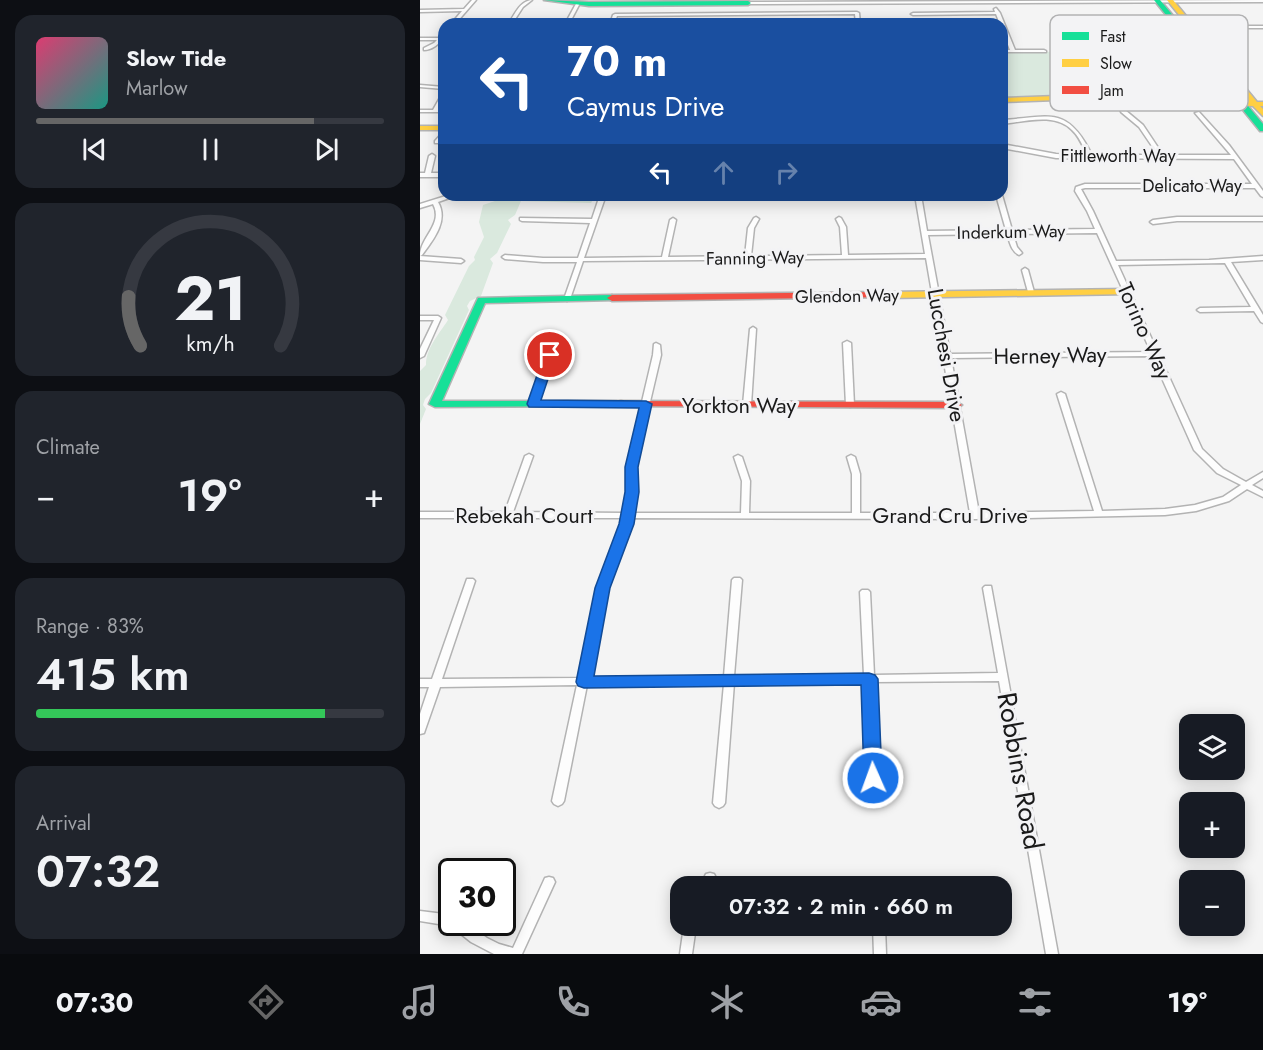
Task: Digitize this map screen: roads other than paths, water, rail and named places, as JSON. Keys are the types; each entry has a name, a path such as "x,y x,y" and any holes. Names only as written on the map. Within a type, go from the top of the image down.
{"street":[{"path":"458,18 474,0"},
{"path":"514,18 524,4 530,0"},
{"path":"547,0 578,3 1263,1"},
{"path":"1165,1 1177,15"},
{"path":"993,2 999,18"},
{"path":"1255,2 1263,9"},
{"path":"570,18 578,3"},
{"path":"799,16 800,3"},
{"path":"911,3 914,18"},
{"path":"420,10 465,10"},
{"path":"614,18 615,15 799,16 857,13 857,18"},
{"path":"913,14 998,13"},
{"path":"420,39 438,37"},
{"path":"426,49 438,40"},
{"path":"1008,41 1013,51"},
{"path":"1008,51 1044,51"},
{"path":"420,86 438,88"},
{"path":"1008,101 1050,101"},
{"path":"1254,104 1263,114"},
{"path":"1254,104 1263,129"},
{"path":"420,111 435,111 438,105"},
{"path":"1123,111 1141,126 1162,157"},
{"path":"1197,113 1207,121 1263,195"},
{"path":"1008,121 1050,117 1064,119 1076,129 1091,157"},
{"path":"420,130 438,133"},
{"name":"Fittleworth Way","path":"1008,147 1047,156 1235,157"},
{"path":"428,174 432,156"},
{"path":"420,175 438,175"},
{"name":"Delicato Way","path":"1129,187 1256,186"},
{"name":"Torino Way","path":"1129,187 1078,188 1081,200 1090,211 1128,292 1198,450 1220,471 1263,494"},
{"path":"420,206 438,201"},
{"path":"567,299 601,201"},
{"name":"Lucchesi Drive","path":"919,201 975,516"},
{"path":"1001,201 1009,232 1019,253"},
{"path":"435,202 440,210 440,219 420,256 461,261"},
{"path":"522,219 593,221"},
{"path":"748,258 751,228 756,219"},
{"path":"839,219 843,226 845,257"},
{"path":"1153,222 1177,219 1263,219"},
{"path":"665,258 673,220"},
{"name":"Inderkum Way","path":"925,233 1098,231"},
{"name":"Fanning Way","path":"505,256 580,259 929,256"},
{"path":"1114,263 1263,258"},
{"path":"1227,261 1263,321"},
{"path":"1025,270 1031,292"},
{"name":"Glendon Way","path":"567,299 1128,292"},
{"name":"Yorkton Way","path":"567,299 481,300 435,404 956,405"},
{"path":"1200,310 1256,309"},
{"path":"420,318 438,318 420,356"},
{"path":"747,405 753,329"},
{"path":"847,343 850,405"},
{"path":"533,404 550,355 556,345"},
{"path":"558,801 602,588 621,543 628,516 632,492 631,467 657,355 656,345"},
{"name":"Herney Way","path":"946,356 1154,354"},
{"path":"1061,394 1099,513"},
{"path":"508,515 529,456"},
{"path":"738,457 746,481 745,515"},
{"path":"851,457 856,474 856,516"},
{"name":"Grand Cru Drive","path":"628,516 975,516 1165,512 1196,508 1226,499 1263,474"},
{"name":"Rebekah Court","path":"420,515 628,516"},
{"path":"719,803 737,580"},
{"path":"420,730 470,581"},
{"name":"Robbins Road","path":"988,588 1052,954"},
{"path":"865,592 873,778"},
{"path":"420,683 1003,677"},
{"path":"470,936 499,951 515,954 549,882"},
{"path":"420,916 438,919"},
{"path":"686,954 689,936"},
{"path":"879,936 880,954"}]}
